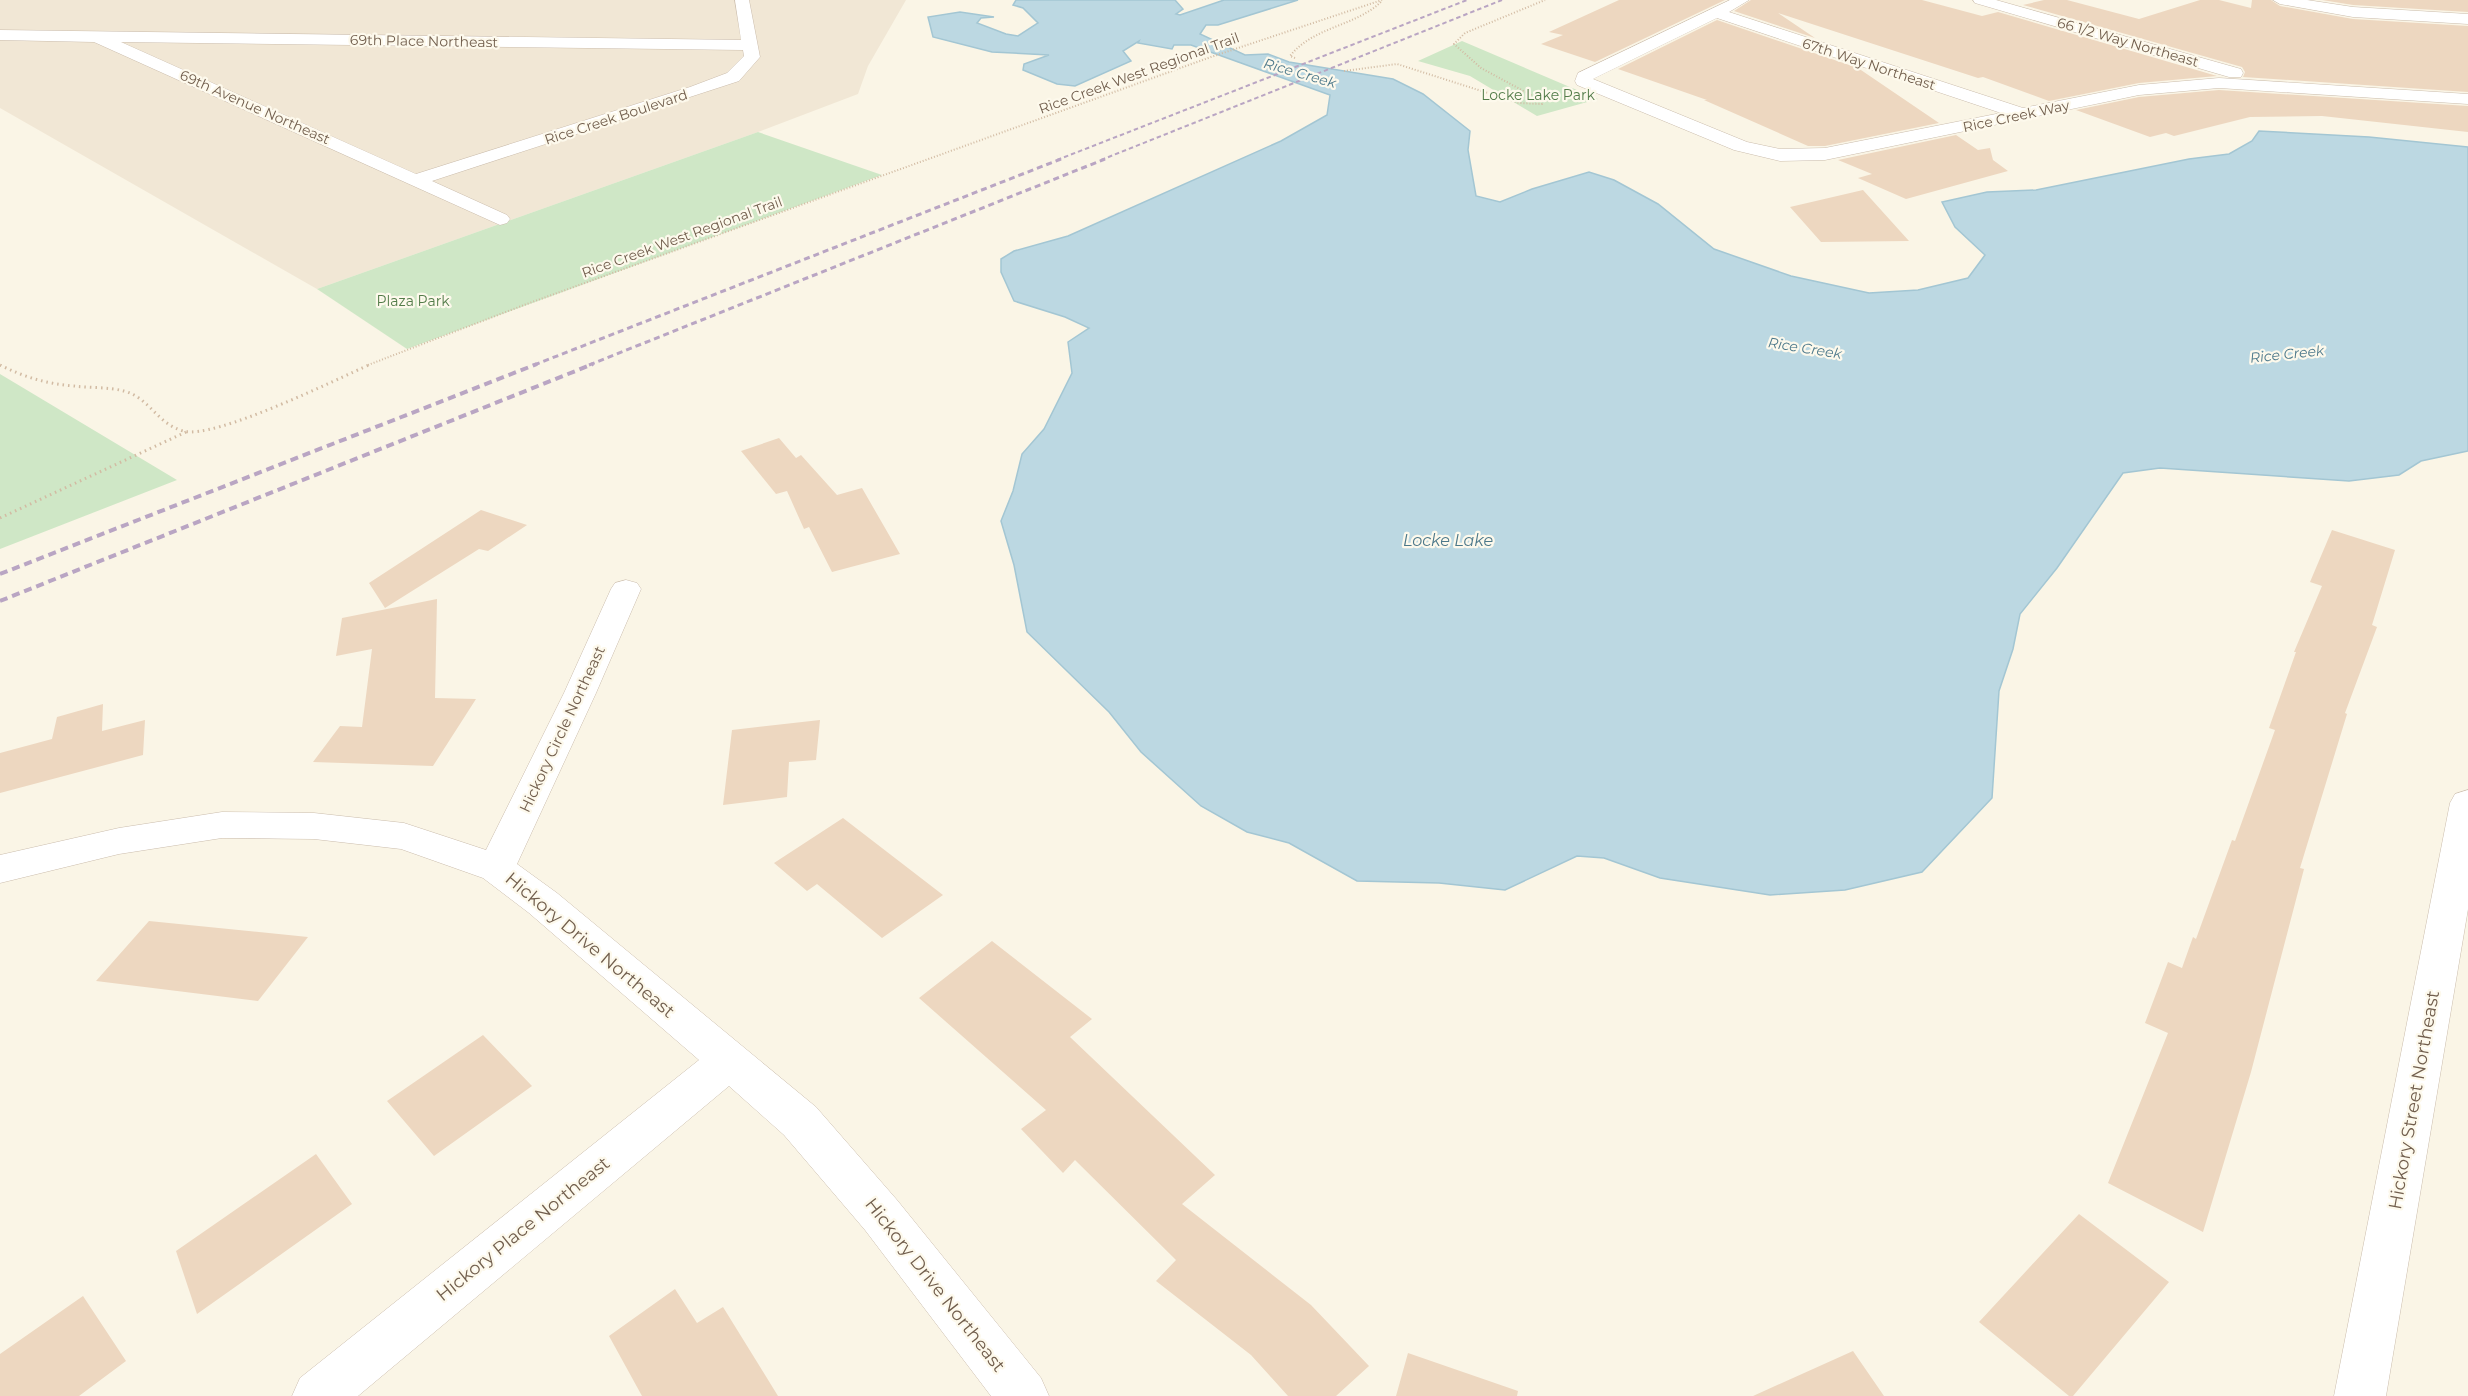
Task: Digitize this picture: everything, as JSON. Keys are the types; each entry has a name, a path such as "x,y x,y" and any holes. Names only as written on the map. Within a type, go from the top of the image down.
{"street":[{"path":"742,0 751,45"},
{"path":"1716,13 1742,0"},
{"name":"66 1/2 Way Northeast","path":"1980,0 2275,85"},
{"path":"2280,0 2353,12 2468,19"},
{"name":"Rice Creek Way","path":"1716,13 1584,77 1583,81 1594,88 1741,146 1780,164 2164,86 2219,83 2275,85 2468,99"},
{"name":"67th Way Northeast","path":"1716,13 2022,114"},
{"name":"69th Avenue Northeast","path":"0,35 97,36 500,219"},
{"name":"69th Place Northeast","path":"97,36 751,45"},
{"name":"Rice Creek Boulevard","path":"417,180 733,77 752,57 751,45"},
{"name":"Hickory Circle Northeast","path":"496,868 580,693 626,589"},
{"name":"Hickory Street Northeast","path":"2360,1396 2468,803"},
{"name":"Hickory Drive Northeast","path":"0,869 119,841 222,825 314,826 404,836 496,868 543,903 800,1121 881,1215 1023,1396"},
{"name":"Hickory Place Northeast","path":"318,1396 729,1061"}],"path":[{"name":"Rice Creek West Regional Trail","path":"1295,58 1290,56 1303,44 1373,10 1382,0"},
{"name":"Rice Creek West Regional Trail","path":"0,518 186,432 259,414 386,357 503,313 1200,61 1382,0"},
{"path":"1344,71 1360,71 1381,65 1403,65 1519,103 1542,104 1542,101 1504,81 1464,54 1454,44 1465,33 1545,0"},
{"path":"0,365 29,379 71,386 123,390 140,396 165,424 186,432"}],"shaded area":[{"path":"0,0 906,0 868,66 858,94 758,132 317,289 0,108"}],"green space":[{"name":"Locke Lake Park","path":"1462,41 1598,99 1537,116 1470,76 1418,61"},
{"name":"Plaza Park","path":"758,132 882,175 407,349 317,289"},
{"path":"0,374 177,480 0,549"}],"water":[{"name":"Locke Lake","path":"1016,0 1175,0 1183,9 1176,14 1180,15 1224,0 1298,0 1218,25 1206,25 1200,34 1245,55 1268,54 1289,62 1393,79 1423,94 1470,131 1468,150 1476,196 1500,202 1532,189 1589,172 1614,180 1658,204 1714,249 1791,276 1869,293 1918,290 1968,278 1985,255 1955,227 1942,202 1987,192 2036,190 2189,159 2229,154 2252,141 2259,131 2369,137 2468,147 2468,451 2421,461 2399,475 2349,481 2160,468 2123,473 2057,568 2020,614 2013,649 1999,691 1992,798 1922,872 1845,890 1770,895 1660,878 1604,858 1577,856 1505,890 1439,883 1357,881 1289,843 1247,832 1201,806 1141,752 1109,712 1027,632 1014,565 1001,521 1013,491 1022,454 1044,429 1072,373 1068,342 1089,328 1065,317 1014,301 1001,272 1001,259 1014,251 1068,236 1281,141 1327,115 1330,95 1191,45 1174,45 1172,49 1138,43 1139,41 1123,51 1131,61 1075,86 1057,84 1023,70 1024,64 1049,55 992,52 933,37 928,17 960,12 994,17 981,18 977,23 1018,36 1038,23 1023,8 1013,5"}],"building":[{"path":"1619,0 1725,0 1595,62 1541,44 1563,35 1549,32"},
{"path":"1751,0 1922,0 1982,16 1998,12 2217,76 2139,83 2049,101 1983,77 1978,78 1778,13 1815,38 1734,11"},
{"path":"2044,0 2067,0 2139,19 2200,0 2219,0 2251,8 2252,0 2271,0 2280,6 2353,19 2468,26 2468,92 2243,77 2245,72 2242,67 2023,5"},
{"path":"2322,0 2468,0 2468,12 2353,5"},
{"path":"1717,20 1858,68 1939,123 1825,146 1808,146 1704,100 1707,100 1618,69"},
{"path":"2219,90 2468,106 2468,132 2322,116 2250,117 2174,136 2166,133 2150,137 2076,110 2139,97"},
{"path":"1956,135 1978,150 1990,148 1993,160 2008,171 1906,199 1858,178 1872,174 1838,160"},
{"path":"1863,190 1909,241 1821,242 1790,207"},
{"path":"779,438 796,458 801,455 837,495 862,488 900,554 832,572 809,527 804,529 787,491 776,494 741,451"},
{"path":"481,510 527,525 488,551 479,549 385,608 369,583"},
{"path":"2332,530 2395,550 2372,625 2377,627 2345,713 2347,714 2300,868 2304,869 2251,1072 2203,1232 2108,1183 2168,1033 2145,1023 2168,962 2182,968 2193,937 2196,939 2232,840 2235,841 2275,730 2269,728 2296,652 2294,652 2322,586 2310,582"},
{"path":"437,599 435,698 476,699 433,766 313,762 340,726 362,727 372,649 336,656 342,618"},
{"path":"103,704 102,731 145,720 143,755 0,793 0,753 52,739 57,717"},
{"path":"820,720 816,760 789,762 787,797 723,805 732,730"},
{"path":"843,818 943,895 882,938 817,884 807,891 774,863"},
{"path":"149,921 308,937 258,1001 96,981"},
{"path":"992,941 1092,1019 1070,1037 1215,1175 1182,1204 1311,1305 1369,1366 1336,1396 1288,1396 1251,1355 1156,1281 1176,1260 1075,1160 1063,1173 1021,1129 1046,1110 919,998"},
{"path":"483,1035 532,1086 434,1156 387,1101"},
{"path":"316,1154 352,1204 197,1314 176,1251"},
{"path":"2079,1214 2169,1282 2073,1396 2069,1396 1979,1322"},
{"path":"675,1289 697,1323 723,1307 778,1396 642,1396 609,1336"},
{"path":"83,1296 126,1361 79,1396 0,1396 0,1354"},
{"path":"1853,1351 1884,1396 1753,1396"},
{"path":"1408,1353 1518,1391 1517,1396 1396,1396"}],"railway":[{"path":"1057,160 1467,0"},
{"path":"1101,160 1502,0"},
{"path":"534,365 1061,159"},
{"path":"589,365 1105,159"},
{"path":"0,574 537,364"},
{"path":"0,601 593,364"}],"water label":[{"name":"Rice Creek","path":"1300,73"},
{"name":"Rice Creek","path":"1805,348"},
{"name":"Rice Creek","path":"2287,354"}]}
